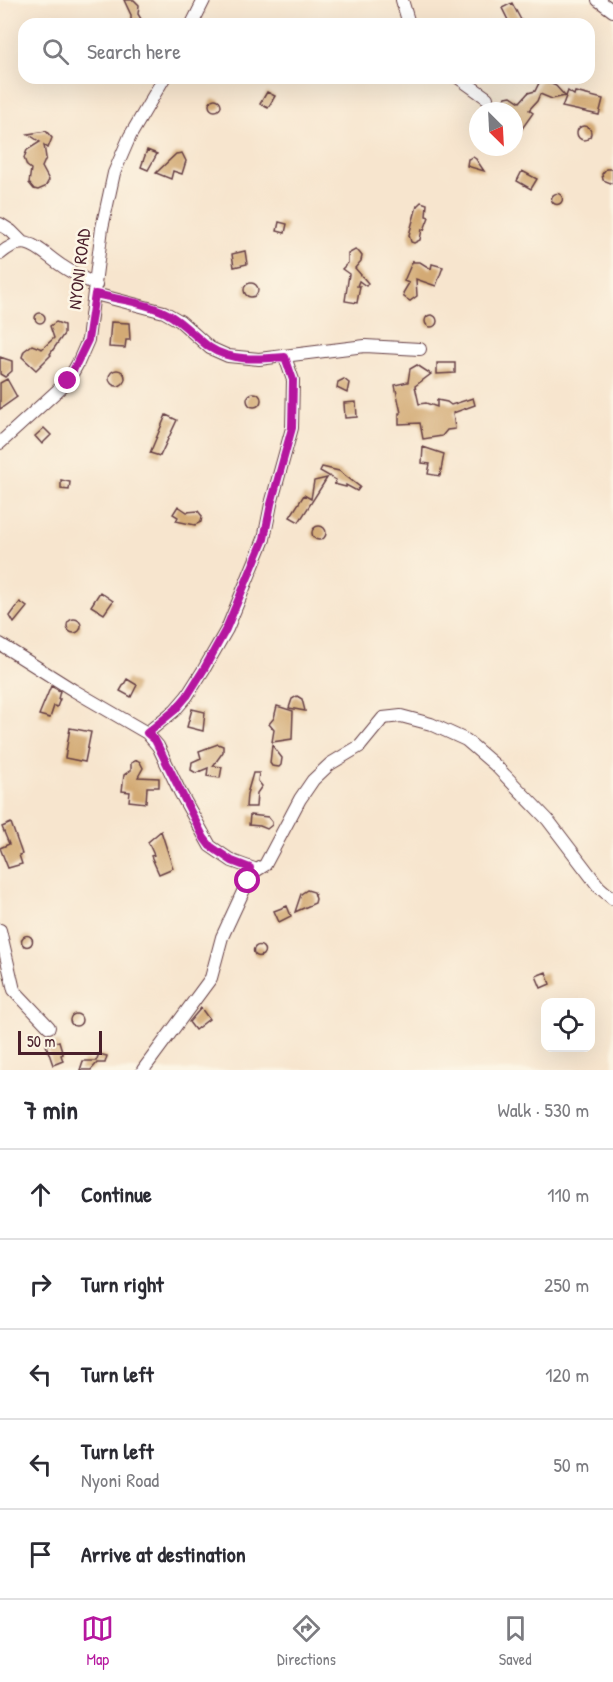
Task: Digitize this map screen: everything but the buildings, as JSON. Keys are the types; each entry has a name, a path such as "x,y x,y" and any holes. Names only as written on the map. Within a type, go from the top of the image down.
{"street":[{"path":"195,18 204,0"},
{"path":"402,0 407,18"},
{"path":"598,0 613,11"},
{"name":"NYONI ROAD","path":"0,443 68,381 88,340 102,228 114,173 130,136 160,84"},
{"path":"467,84 487,98"},
{"path":"0,224 22,242 35,246 95,289 164,312 180,321 210,348 228,356 259,359 366,346 420,349"},
{"path":"0,254 9,246 22,242"},
{"path":"147,733 175,710 204,669 226,629 264,539 292,428 293,380 285,357"},
{"path":"0,644 155,740 204,838 210,846 232,861 260,870 265,866 300,799 320,772 360,746 383,718 401,716 456,734 479,751 548,820 599,887 613,899"},
{"path":"143,1070 211,978 222,938 248,881 250,868"},
{"path":"0,930 14,990 49,1027"}],"route":[{"path":"68,381 88,340 95,294 164,312 180,321 210,348 228,356 259,359 285,357 293,380 292,428 264,539 226,629 204,669 175,710 147,733 155,740 204,838 216,852 250,868 248,881"}]}
